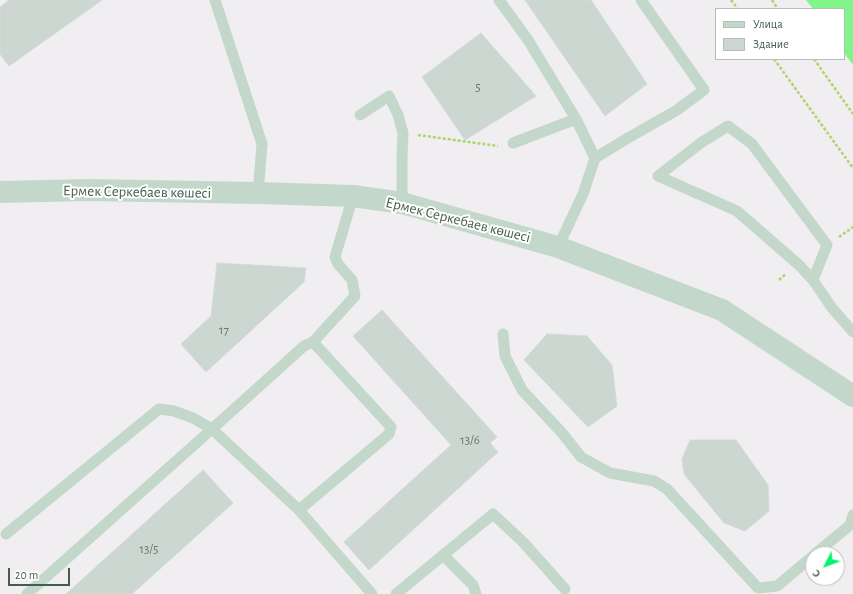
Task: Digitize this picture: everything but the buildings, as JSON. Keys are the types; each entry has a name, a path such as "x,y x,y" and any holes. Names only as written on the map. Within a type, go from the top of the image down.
{"street":[{"name":"Ермек Серкебаев көшесі","path":"0,192 89,190 258,193 353,196 402,203 558,246 722,310 853,396"}],"lane":[{"path":"215,0 262,144 258,193"},
{"path":"499,0 528,40 576,119 595,158"},
{"path":"558,246 583,194 595,158 677,110 704,90 641,0"},
{"path":"360,115 388,96 398,115 403,132 402,203"},
{"path":"513,143 576,119"},
{"path":"813,280 827,245 752,144 728,126 702,142 658,176 737,211 799,265 813,280 832,308 853,332"},
{"path":"27,594 304,346 313,342 355,296 352,280 338,264 335,257 353,196"},
{"path":"503,334 505,356 522,390 563,434 581,457 610,473 654,481 667,489 758,588 777,586 805,563"},
{"path":"299,510 389,434 391,427 313,342"},
{"path":"2,533 159,408 174,411 193,418 212,429 299,510 372,594"},
{"path":"396,594 494,514 523,542 565,589"},
{"path":"825,546 850,525 853,514"},
{"path":"443,556 473,585 476,594"}],"path":[{"path":"731,0 737,8"},
{"path":"775,60 853,168"},
{"path":"815,60 853,114"},
{"path":"403,132 500,146 513,143"}],"shaded area":[{"path":"806,0 853,0 853,65 845,54 845,8 812,8"}]}
